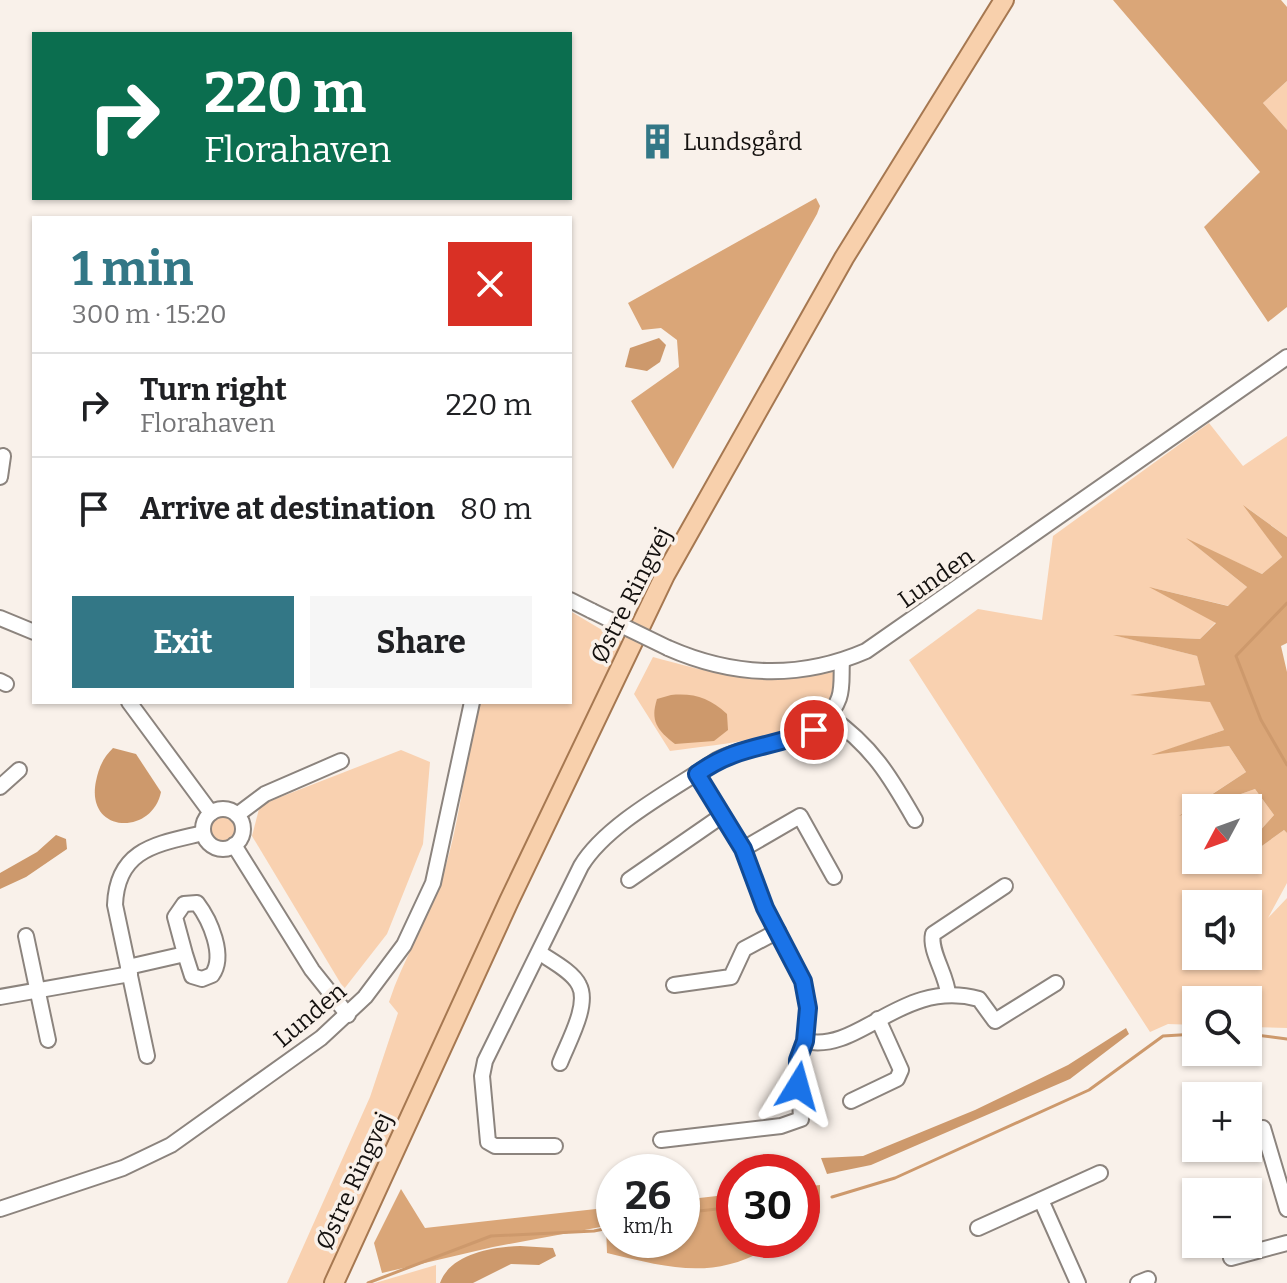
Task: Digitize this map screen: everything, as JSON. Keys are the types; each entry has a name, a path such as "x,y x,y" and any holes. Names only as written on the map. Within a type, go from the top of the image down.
{"main road":[{"name":"Østre Ringvej","path":"334,1283 509,901 665,575 844,258 1004,0"}],"street":[{"name":"Lunden","path":"572,601 705,664 760,673 801,670 842,661 887,639 1287,357"},
{"path":"0,477 3,456"},
{"path":"0,618 32,631"},
{"path":"555,1146 495,1146 485,1136 482,1068 589,854 618,828 733,752 793,739 814,730 829,716 840,697 842,661"},
{"path":"133,704 211,813"},
{"name":"Lunden","path":"0,1209 123,1168 171,1145 348,1015 388,970 425,907 440,859 472,704"},
{"path":"829,716 864,744 886,769 915,820"},
{"path":"237,815 265,794 341,761"},
{"path":"0,787 19,770"},
{"path":"661,1140 781,1126 801,1119 798,1060 805,1041 808,1008 803,981 743,849 697,774"},
{"path":"222,809 237,815 242,831 234,845 224,849 213,846 203,833 204,822 211,813 222,809"},
{"path":"629,880 723,815"},
{"path":"743,849 800,816 834,877"},
{"path":"147,1056 115,905 116,885 122,872 140,852 152,845 203,833"},
{"path":"234,845 312,970 348,1015"},
{"path":"948,994 947,977 931,942 933,934 1005,886"},
{"path":"197,903 213,936 218,956 216,970 207,978 196,978 188,968 185,954 175,917 184,904 197,903"},
{"path":"674,985 731,977 744,949 778,931"},
{"path":"26,936 48,1040"},
{"path":"540,953 579,983 582,993 577,1018 560,1063"},
{"path":"0,997 37,993 185,954"},
{"path":"805,1041 835,1041 913,1001 948,994 979,999 995,1021 1056,983"},
{"path":"851,1101 897,1079 901,1070 878,1019"},
{"path":"1262,1128 1287,1209"},
{"path":"978,1228 1100,1173"},
{"path":"1041,1200 1078,1283"},
{"path":"1262,1250 1287,1243"}],"shaded area":[{"path":"1113,0 1281,0 1287,7 1287,81 1263,103 1287,130 1287,307 1268,322 1204,227 1260,172"},
{"path":"1287,81 1287,130 1263,103"},
{"path":"816,198 820,206 817,214 673,469 631,401 679,367 677,340 661,328 642,330 628,303"},
{"path":"659,338 666,345 660,362 647,371 625,367 630,348"},
{"path":"1209,423 1243,466 1287,436 1287,537 1246,507 1282,557 1262,574 1190,541 1247,587 1229,606 1153,588 1216,622 1200,639 1118,636 1197,656 1206,685 1135,695 1210,701 1224,730 1156,754 1229,746 1246,772 1212,794 1182,794 1182,874 1262,874 1262,846 1284,830 1287,833 1287,883 1268,918 1287,898 1287,1028 1262,1027 1262,986 1182,986 1182,1024 1168,1024 1150,1032 909,660 978,609 1042,620 1053,536"},
{"path":"1243,505 1287,537 1287,643 1281,646 1287,672 1287,833 1284,830 1262,846 1262,828 1274,815 1262,794 1255,789 1241,794 1212,794 1246,772 1229,746 1151,755 1224,730 1210,702 1130,695 1205,685 1197,656 1113,635 1200,639 1216,623 1149,587 1228,606 1247,587 1186,538 1262,574 1282,557"},
{"path":"572,612 624,643 533,829 324,1283 287,1283 370,1097 398,1013 389,1002 436,894 458,813 478,704 572,704"},
{"path":"653,657 722,674 763,678 833,672 834,687 819,715 793,730 670,751 634,694"},
{"path":"671,695 695,696 714,704 727,714 728,730 714,741 675,744 660,729 654,713 657,699"},
{"path":"113,748 136,754 161,792 146,816 134,822 121,823 109,819 100,811 95,798 99,771"},
{"path":"401,750 430,762 423,844 387,934 344,989 252,836 260,805"},
{"path":"1255,789 1259,794 1241,794"},
{"path":"1262,799 1274,815 1262,828"},
{"path":"223,817 232,820 235,829 232,838 223,841 214,838 211,829 214,820"},
{"path":"56,835 66,839 67,849 26,877 0,889 0,873 37,852"},
{"path":"1126,1028 1129,1034 1070,1079 871,1165 827,1174 821,1158 863,1156 975,1110 1068,1065"},
{"path":"401,1189 425,1228 596,1209 596,1228 493,1247 382,1273 374,1243"},
{"path":"716,1196 716,1258 746,1258 716,1267 654,1264 628,1258 700,1258 700,1198"},
{"path":"520,1246 553,1248 556,1256 539,1265 511,1264 473,1283 440,1283 445,1273 463,1259 485,1250"},
{"path":"436,1265 436,1283 375,1283"}],"waterway":[{"path":"1287,603 1236,656 1261,720 1287,765"},
{"path":"832,1197 895,1178 1089,1090 1163,1036 1182,1035"},
{"path":"1262,1036 1287,1039"},
{"path":"700,1211 716,1209"},
{"path":"368,1283 491,1236 596,1231"}],"place":[{"name":"Lundsgård","path":"657,142"}],"route":[{"path":"798,1086 798,1060 805,1041 808,1008 803,981 765,908 743,849 697,774 733,752 793,739 814,730"}]}
